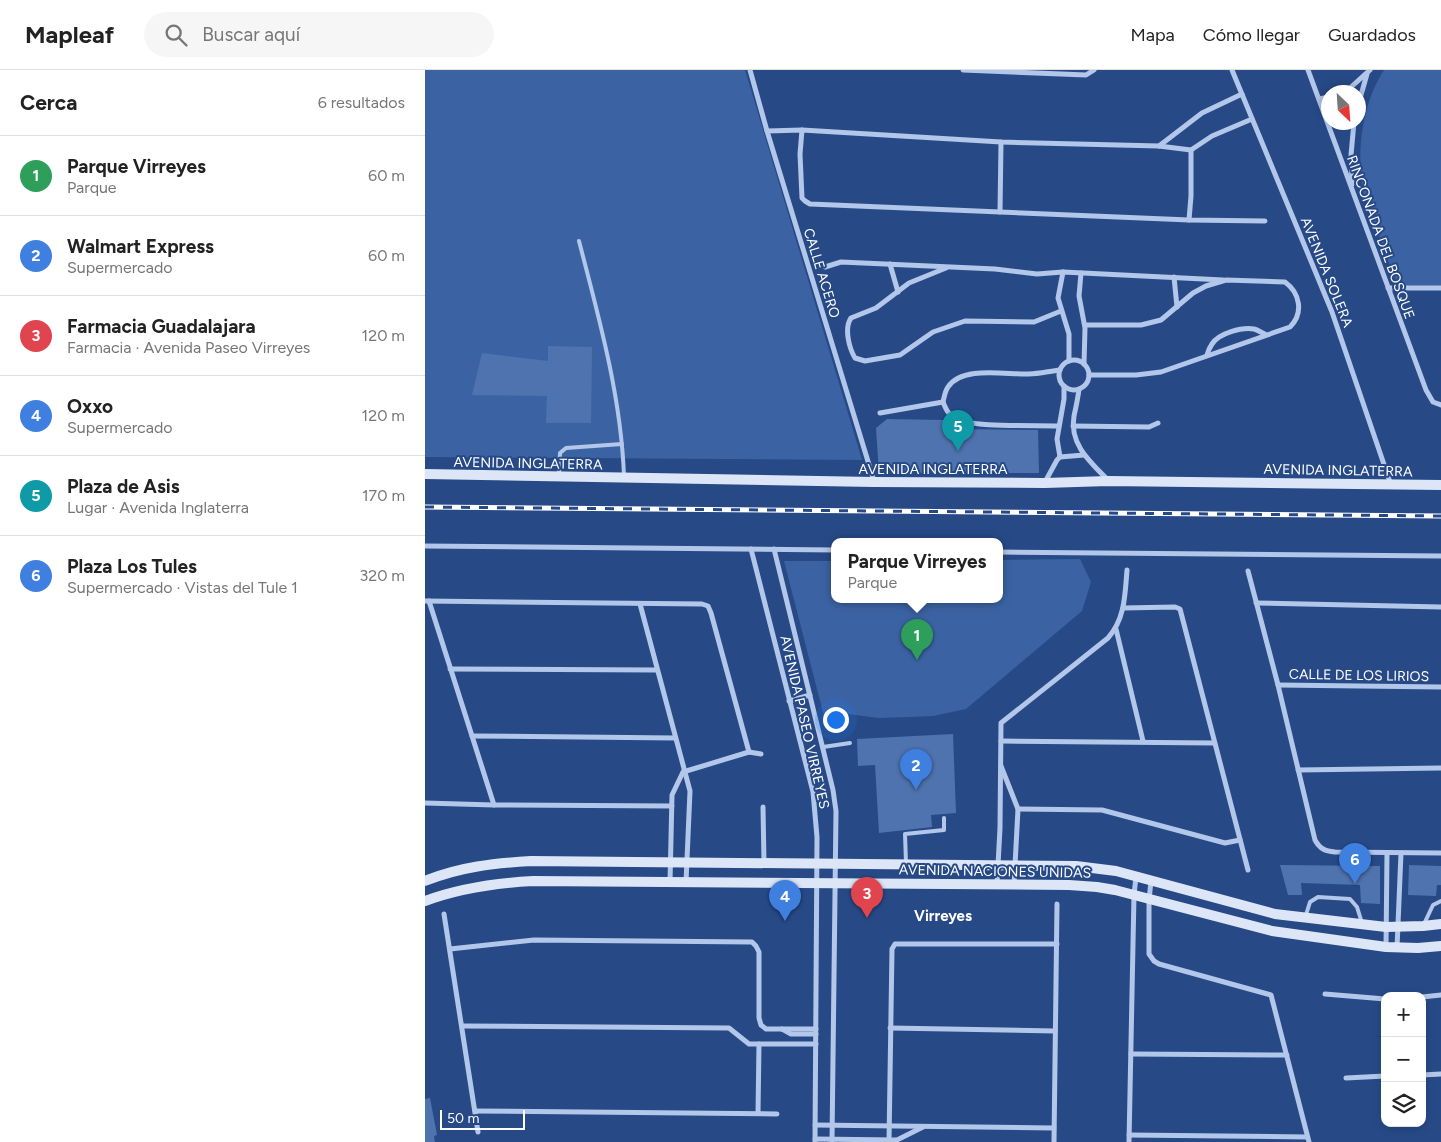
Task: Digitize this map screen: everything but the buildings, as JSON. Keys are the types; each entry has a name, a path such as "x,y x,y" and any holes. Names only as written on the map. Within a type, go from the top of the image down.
{"street":[{"name":"CALLE ACERO","path":"750,70 874,482"},
{"path":"963,70 1086,74 1094,70"},
{"name":"AVENIDA SOLERA","path":"1232,70 1332,312 1391,485"},
{"name":"RINCONADA DEL BOSQUE","path":"1308,70 1429,397 1433,402 1441,405"},
{"path":"1354,85 1369,72"},
{"path":"1365,85 1369,72"},
{"path":"1159,146 1202,113 1242,94"},
{"path":"767,131 802,130 1001,142 1159,146 1191,150 1212,136 1252,119"},
{"path":"802,130 800,154 802,198 810,204 1189,220 1265,221"},
{"path":"1353,130 1351,155 1353,192"},
{"path":"1000,212 1001,142"},
{"path":"1189,220 1191,150"},
{"path":"825,267 841,262 995,268 1037,274 1063,272 1285,282 1293,288 1299,302 1299,311 1290,327 1207,355 1177,368 1135,376 1089,375"},
{"path":"890,264 897,292"},
{"path":"949,267 909,283 876,308 851,318 847,327 852,354 855,358 865,362 900,354 928,334 958,322 977,320 1034,322 1061,311"},
{"path":"1063,272 1058,295 1069,334 1069,361"},
{"path":"1081,273 1079,296 1085,325 1084,364"},
{"path":"1174,277 1177,307"},
{"path":"1085,325 1141,325 1161,320 1200,290 1226,280"},
{"path":"1388,288 1441,288"},
{"path":"1207,355 1213,342 1230,333 1255,329 1265,334"},
{"path":"1060,457 1057,438 1064,399 1064,386 1061,381 1060,370 1069,361 1077,360 1084,364 1089,375 1084,386 1074,390 1064,386"},
{"path":"1059,426 974,424 955,420 948,413 943,402 948,388 956,380 971,374 992,372 1030,374 1060,370"},
{"path":"1079,389 1073,426 1074,440 1108,481"},
{"path":"880,413 943,402"},
{"path":"1073,426 1149,427 1158,424"},
{"path":"1045,483 1060,457 1084,454"},
{"name":"AVENIDA INGLATERRA","path":"425,474 874,482 1045,483 1108,481 1441,485"},
{"path":"425,546 831,550"},
{"name":"AVENIDA PASEO VIRREYES","path":"751,549 813,792 817,837 815,1141"},
{"name":"AVENIDA PASEO VIRREYES","path":"773,550 823,747 836,811 832,1141"},
{"path":"1003,552 1441,556"},
{"path":"997,884 1001,722 1108,638 1116,629 1123,608 1127,570"},
{"path":"1248,571 1278,685 1315,840 1319,847 1325,852 1441,853"},
{"path":"494,805 427,601 702,604 708,606 749,752"},
{"path":"1256,603 1441,607"},
{"path":"640,604 689,791 686,882"},
{"path":"1123,608 1180,609 1248,870"},
{"path":"1116,629 1143,741"},
{"path":"450,669 657,670"},
{"name":"CALLE DE LOS LIRIOS","path":"1278,685 1441,687"},
{"path":"789,701 810,695"},
{"path":"472,736 675,738"},
{"path":"1001,741 1214,743"},
{"path":"670,882 672,795 683,772 749,752 761,754"},
{"path":"1000,763 1018,809 1014,884"},
{"path":"1298,770 1441,768"},
{"path":"425,803 672,806"},
{"path":"763,807 764,863"},
{"path":"1018,809 1102,810 1225,843 1240,840"},
{"path":"1386,947 1387,853"},
{"path":"1397,948 1401,853"},
{"name":"AVENIDA NACIONES UNIDAS","path":"425,881 435,876 455,871 505,862 1076,866 1116,871 1275,914 1386,927 1441,924"},
{"path":"435,876 441,894"},
{"path":"1129,1142 1136,877"},
{"name":"AVENIDA NACIONES UNIDAS","path":"425,901 441,894 497,883 533,880 1069,884 1097,887 1272,931 1397,948 1441,946"},
{"path":"1129,1136 1308,1139 1271,995 1153,961 1149,954 1151,881"},
{"path":"1054,1142 1057,904"},
{"path":"444,914 478,1132"},
{"path":"1272,931 1275,914"},
{"path":"450,949 535,940 751,942 759,952 759,1018 761,1025 766,1028 782,1029 791,1034 816,1031"},
{"path":"889,1141 892,949 895,944 1057,944"},
{"path":"1325,994 1381,999"},
{"path":"1426,997 1441,995"},
{"path":"462,1026 729,1028 749,1044 816,1044"},
{"path":"891,1028 1055,1031"},
{"path":"759,1044 759,1113"},
{"path":"1131,1054 1287,1055"},
{"path":"1426,1075 1441,1074"},
{"path":"1347,1078 1381,1076"},
{"path":"475,1111 777,1114"},
{"path":"815,1125 1054,1128"},
{"path":"815,1141 897,1140 923,1127"}],"lane":[{"path":"579,241 605,343 623,444 625,478"},
{"path":"558,477 560,453 565,448 623,444"},
{"path":"823,747 850,743"},
{"path":"906,864 905,834 944,830 943,818"},
{"path":"1305,918 1310,902 1318,897 1350,899 1357,907 1363,925"},
{"path":"1423,926 1433,904 1441,901"}],"shaded area":[{"path":"425,70 745,70 862,460 425,457"},
{"path":"1384,70 1441,70 1441,287 1402,286 1397,282 1365,200 1361,167 1362,133 1363,130 1366,130 1366,113 1376,84"},
{"path":"1080,559 1091,582 1082,611 966,709 933,716 879,718 848,714 826,724 784,561 831,561 831,603 1003,603 1003,560"}],"railway":[{"path":"425,507 1441,516"}],"place":[{"name":"Plaza de Asis","path":"958,451"},
{"name":"Parque Virreyes","path":"917,660"},
{"name":"Walmart Express","path":"916,790"},
{"name":"Plaza Los Tules","path":"1355,884"},
{"name":"Farmacia Guadalajara","path":"867,918"},
{"name":"Oxxo","path":"785,921"}],"district":[{"name":"Virreyes","path":"943,916"}]}
